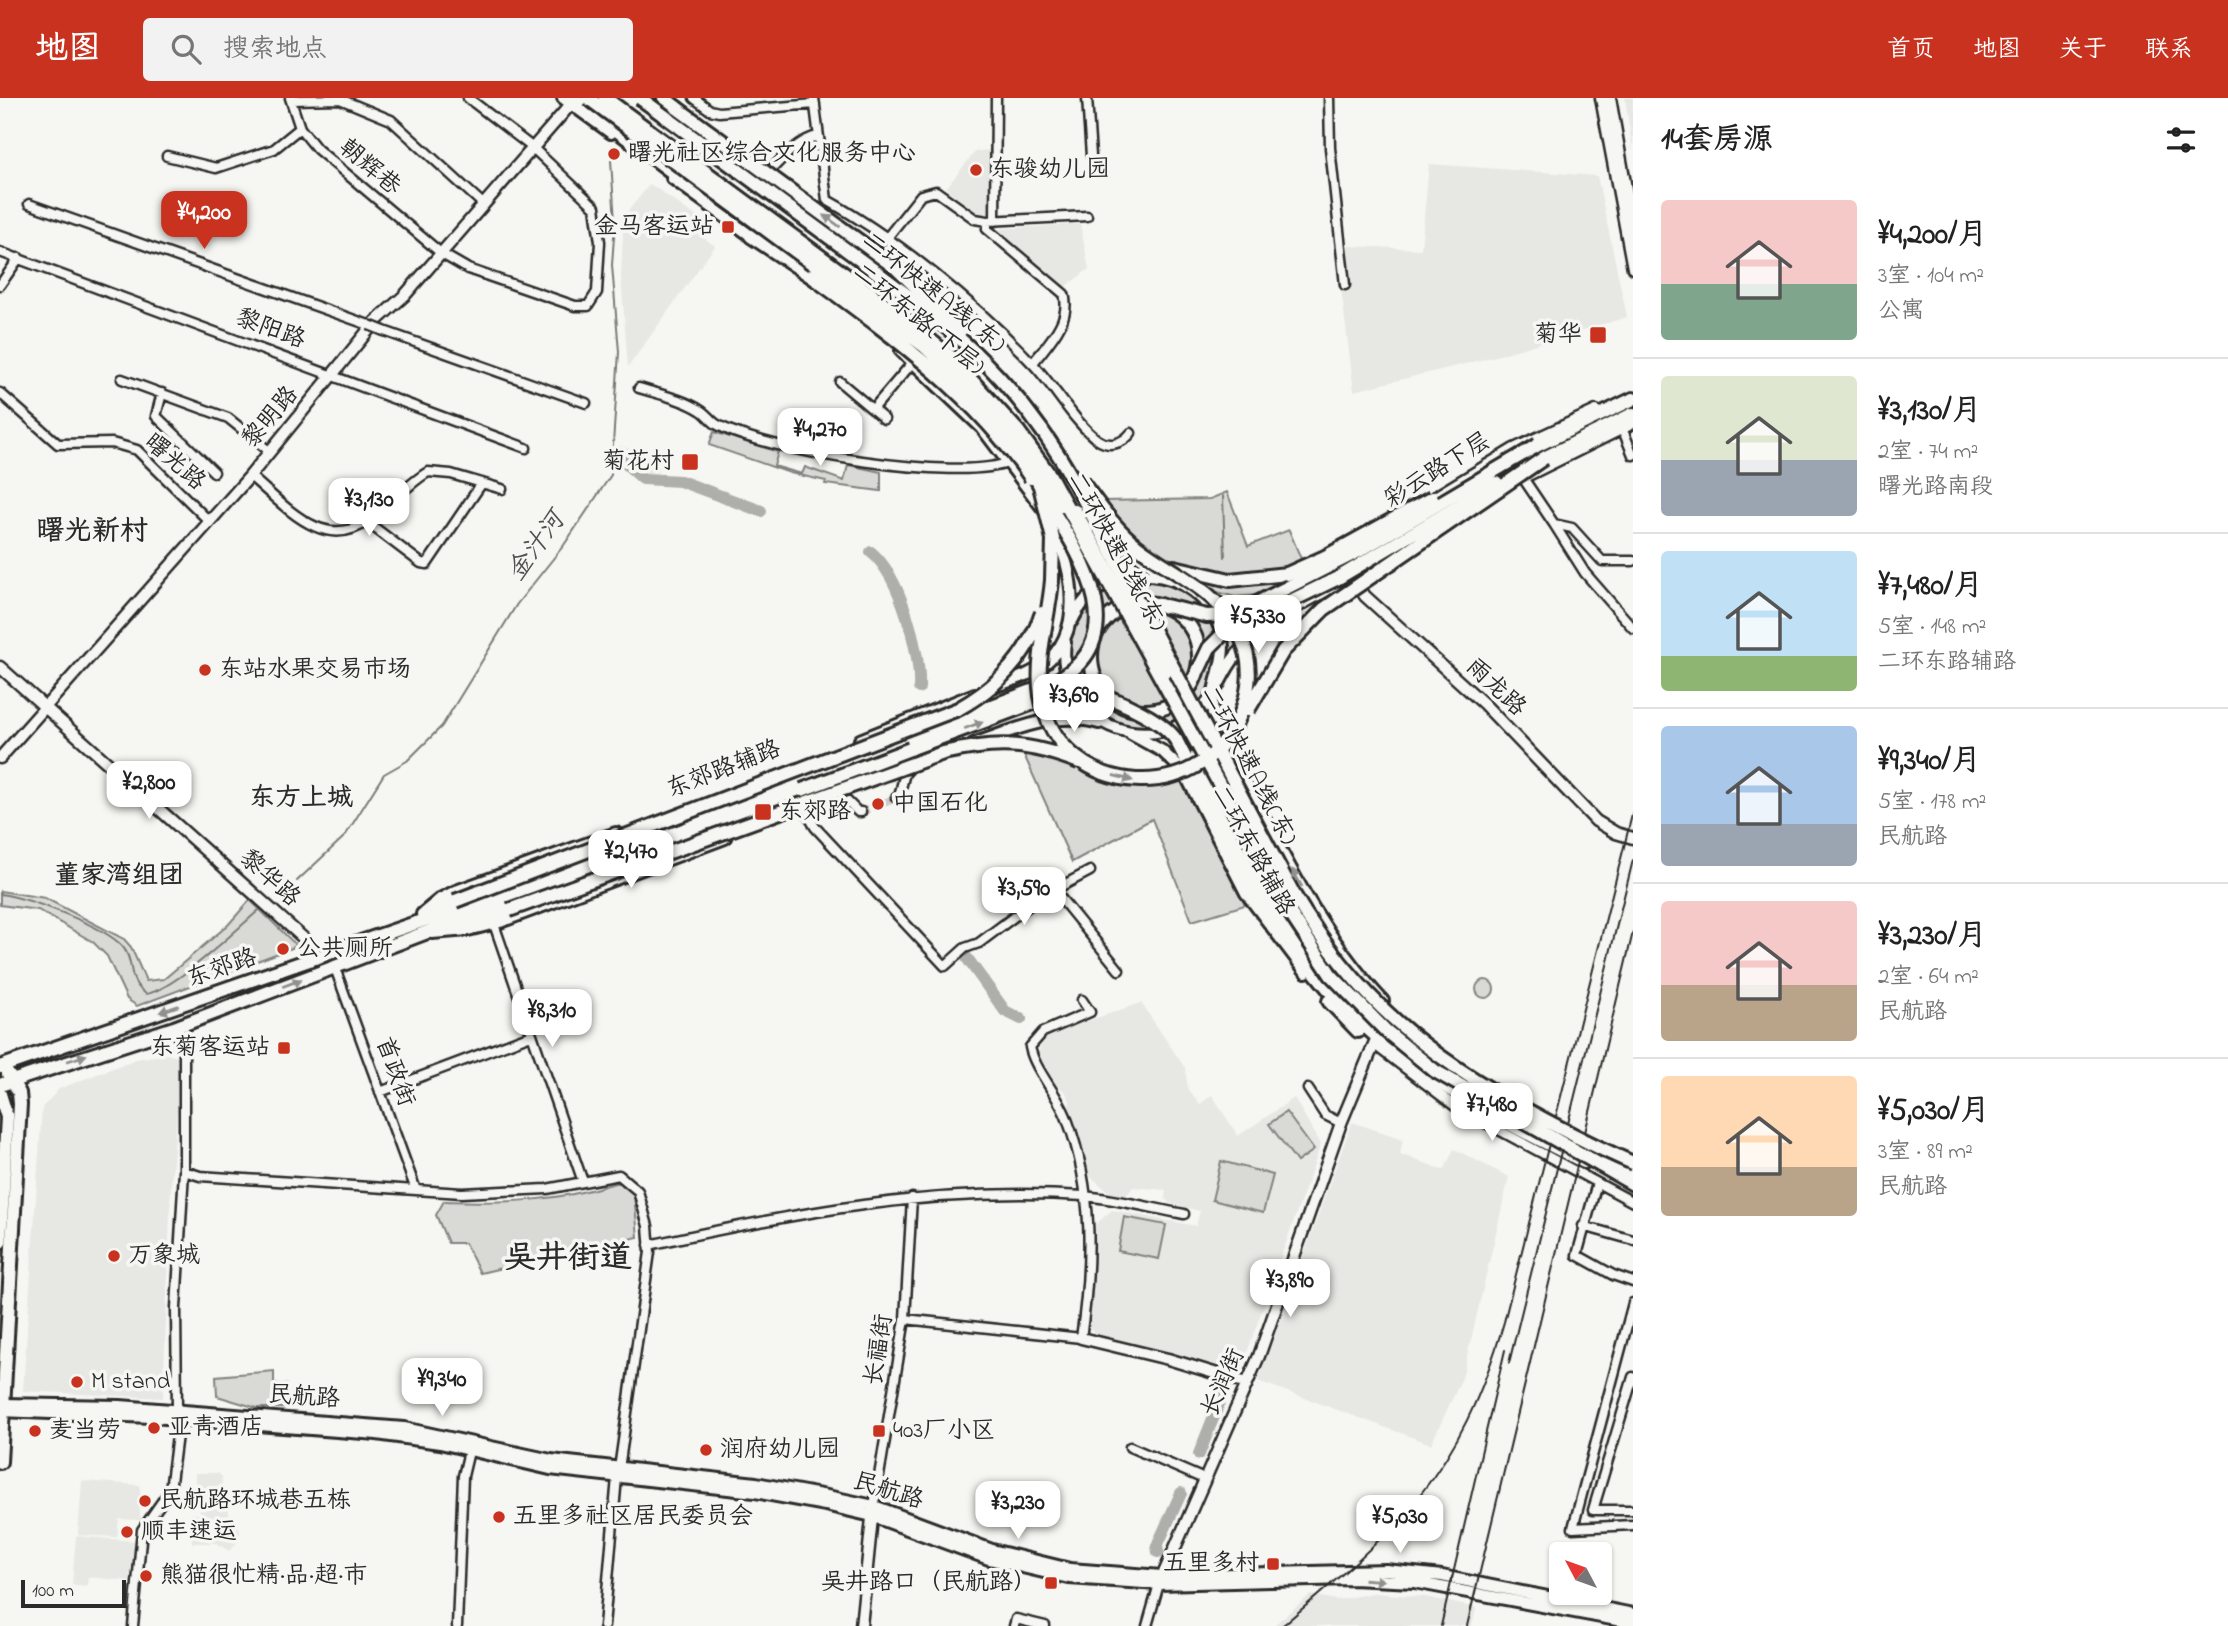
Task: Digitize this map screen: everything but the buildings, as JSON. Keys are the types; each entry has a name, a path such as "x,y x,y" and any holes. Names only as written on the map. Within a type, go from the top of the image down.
{"main road":[{"name":"二环东路(下层)","path":"588,98 907,333 973,392 1036,469 1119,609 1282,920 1310,965 1426,1069 1474,1106 1633,1182"},
{"name":"二环东路(下层)","path":"605,98 930,338 972,376 1014,422 1060,486 1102,556 1296,924 1376,1043"},
{"name":"二环快速B线(东)","path":"611,98 923,332 966,373 1018,430 1056,485 1290,913 1338,984 1386,1031 1435,1071 1633,1182"},
{"path":"638,98 931,315 997,375 1052,443 1096,511 1131,552 1208,600 1225,605 1245,604 1270,595"},
{"name":"二环快速A线(东)","path":"638,98 920,304 973,348 1022,400 1055,448 1257,828 1333,956 1378,1007 1427,1049 1486,1088 1633,1166"},
{"path":"664,98 896,268 952,318 973,348"},
{"path":"569,100 676,175 757,217 839,268"},
{"path":"569,100 914,362 982,428 1010,462 1051,522 1068,573 1072,605 1063,651 1069,683 1088,710 1115,728"},
{"path":"751,236 811,276 929,364 1001,438 1036,469"},
{"path":"966,373 1022,450 1040,486 1053,539 1052,580 1040,667 1041,696 1051,723 1071,751 1096,768"},
{"path":"973,392 1001,438 1048,505 1091,582 1097,612 1090,658 1092,674 1103,692 1119,704 1157,721 1172,734 1249,881 1306,972 1337,1010 1376,1043 1426,1069"},
{"path":"1160,562 1191,573 1230,580 1287,574 1314,563 1401,514 1633,396"},
{"path":"1047,692 1084,692 1138,710 1165,706 1187,690 1209,648 1223,635 1338,578 1466,500 1633,414"},
{"path":"1047,692 1076,667 1105,622 1126,607 1142,603 1207,616 1227,615 1249,607 1357,552 1538,445"},
{"path":"405,933 487,920 943,753 992,743 1017,744 1042,749 1132,781 1164,779 1198,766 1224,743 1238,722 1247,693 1249,667 1244,645 1232,621 1216,602 1118,529 1055,448"},
{"path":"1224,743 1283,651 1324,609 1544,458"},
{"path":"1040,667 1058,649 1086,598 1110,580 1148,573 1179,583 1205,604 1218,623 1223,659 1216,687"},
{"path":"405,933 444,903 930,720 972,701 1001,679 1024,651 1041,617 1052,580"},
{"path":"1166,607 1185,620 1195,632 1201,654 1199,669"},
{"path":"405,933 494,924 1033,723 1069,718 1151,733 1177,727 1200,712 1242,648 1288,612"},
{"name":"东郊路辅路","path":"405,933 440,899 456,891 658,817 1040,667"},
{"name":"二环东路辅路","path":"1216,687 1211,708 1217,726 1317,915 1346,958 1377,994 1420,1035 1472,1074 1633,1166"},
{"name":"东郊路","path":"6,1082 174,1028 335,968 405,933 1047,692"},
{"name":"二环东路辅路","path":"1115,728 1162,751 1189,781 1246,893 1306,972"},
{"path":"906,769 908,744"},
{"name":"东郊路","path":"1,1066 318,958 405,933 802,790 908,744"},
{"path":"802,790 840,794"},
{"path":"1377,994 1413,1049 1441,1073"},
{"path":"0,1462 19,1104 6,1082 1,1066"},
{"name":"二环东路(下层)","path":"1426,1069 1441,1073 1479,1097 1633,1182"},
{"path":"0,1094 7,1117 0,1242"},
{"name":"民航路","path":"1,1408 178,1414 404,1428 618,1473"},
{"name":"民航路","path":"178,1414 403,1437 550,1469 756,1483 873,1511 1032,1571 1113,1583 1386,1570 1442,1576 1633,1614"},
{"name":"民航路","path":"1160,1580 1352,1579 1414,1582 1633,1623"}],"street":[{"path":"468,98 533,148"},
{"path":"694,98 710,110 719,112 814,101 827,200 887,240 984,316 1033,363 1096,439 1114,443 1125,440 1131,433"},
{"path":"996,98 991,221 987,229 1065,294 1066,311 1063,321 1033,363"},
{"path":"1087,98 1091,156"},
{"path":"1329,98 1330,148 1345,285"},
{"path":"1601,98 1633,268"},
{"path":"1610,98 1633,228"},
{"path":"290,99 350,100 391,120 484,205"},
{"name":"朝辉巷","path":"290,99 300,128 317,149 442,254 468,269 575,306 588,306 596,299 600,242 595,207 533,148"},
{"name":"黎明路","path":"0,758 250,476 335,374 374,322 405,295 442,254 533,148 569,100"},
{"path":"167,156 216,168 274,149 300,128"},
{"path":"757,187 774,166 802,141 819,136"},
{"path":"860,262 887,240 925,192 942,192 975,219 991,221 1087,216"},
{"path":"29,204 586,403"},
{"path":"872,271 887,240"},
{"name":"黎阳路","path":"0,251 335,374 526,448"},
{"path":"0,285 19,258"},
{"path":"873,409 914,362"},
{"path":"122,379 228,418 269,451"},
{"path":"840,382 884,419"},
{"path":"639,388 700,410 716,424 777,445 863,463 974,468 1010,462"},
{"name":"曙光路","path":"0,393 58,444 112,443 137,450 210,522"},
{"path":"162,393 156,416 214,472"},
{"name":"彩云路下层","path":"1270,595 1514,449 1633,396"},
{"name":"彩云路下层","path":"1288,612 1410,537 1633,423"},
{"path":"1622,428 1633,455"},
{"path":"250,476 315,528 337,533 367,522 428,472 452,474 502,489"},
{"path":"1523,478 1585,573 1633,628"},
{"path":"367,522 421,563 427,564 482,483"},
{"path":"1555,524 1572,528 1602,561 1633,561"},
{"name":"雨龙路","path":"1339,556 1366,596 1484,705 1596,821 1616,833 1633,838"},
{"name":"黎华路","path":"0,667 310,944 318,958"},
{"path":"896,798 899,796 906,769"},
{"path":"840,794 861,812"},
{"path":"804,808 815,827 945,966 965,948 979,943 1054,890 1090,871"},
{"path":"1054,890 1119,970"},
{"path":"494,924 583,1182"},
{"name":"首政街","path":"335,968 416,1190"},
{"path":"1081,1338 1089,1256 1087,1196 1079,1152 1067,1117 1030,1047 1043,1032 1090,1012 1082,1000"},
{"path":"133,1626 142,1530 170,1490 178,1414 176,1308 184,1171 184,1052 174,1028"},
{"path":"380,1092 531,1035"},
{"path":"1376,1043 1456,1107 1633,1202"},
{"name":"长润街","path":"1147,1626 1160,1580 1284,1292 1341,1123 1376,1043"},
{"path":"1308,1089 1325,1115 1341,1123"},
{"path":"184,1171 222,1179 416,1190 520,1192 619,1175 634,1186 648,1226 650,1265 618,1473 604,1626"},
{"path":"1597,1183 1577,1255 1613,1275 1633,1282"},
{"path":"649,1245 747,1223 845,1206 912,1198 969,1195 1087,1196 1184,1214"},
{"name":"长福街","path":"873,1511 905,1319 912,1198"},
{"path":"1583,1226 1633,1240"},
{"path":"1633,1303 1573,1528 1633,1525"},
{"path":"905,1319 1081,1338 1247,1382"},
{"path":"1633,1377 1593,1510 1633,1510"},
{"path":"1130,1447 1205,1479"},
{"path":"457,1626 463,1476 469,1451"},
{"path":"861,1626 873,1511"},
{"path":"1014,1626 1016,1619 1045,1626"}],"shaded area":[{"path":"1625,98 1633,98 1633,151"},
{"name":"东骏幼儿园","path":"993,149 991,216 975,215 946,188 975,152"},
{"path":"1429,164 1597,176 1627,317 1489,358 1354,391 1341,288 1349,285 1348,246 1421,249"},
{"path":"650,184 697,217 690,228 715,246 628,367 621,275 624,216"},
{"path":"1080,224 1089,269 1065,287 996,229"},
{"path":"714,432 778,452 774,466 802,474 805,467 844,481 848,465 881,472 881,491 825,484 826,481 790,473 709,445"},
{"path":"619,446 662,458 656,477 638,471 621,455"},
{"path":"1227,492 1248,546 1289,530 1307,573 1257,595 1235,597 1200,587 1130,546 1104,501 1210,499"},
{"path":"1143,579 1172,585 1196,601 1212,625 1218,654 1212,683 1196,707 1172,723 1143,729 1114,723 1090,707 1074,683 1068,654 1074,625 1090,601 1114,585"},
{"path":"1021,748 1135,782 1182,782 1245,905 1192,921 1152,819 1072,862"},
{"path":"0,891 45,898 124,939 131,947 146,981 164,979 228,925 250,900 297,946 137,1006 127,999 107,956 93,942 38,910 0,905"},
{"path":"1485,980 1491,983 1494,989 1491,995 1485,998 1479,995 1476,989 1479,983"},
{"path":"1141,1003 1185,1068 1188,1090 1200,1104 1212,1095 1238,1136 1294,1098 1321,1144 1239,1375 1097,1336 1089,1327 1096,1224 1112,1210 1196,1226 1200,1211 1169,1203 1165,1198 1166,1190 1133,1187 1126,1196 1110,1193 1090,1176 1068,1110 1070,1101 1065,1091 1056,1086 1038,1054 1043,1036"},
{"path":"167,1054 181,1058 171,1186 163,1398 23,1391 42,1108 59,1089 136,1059"},
{"path":"1286,1112 1314,1150 1297,1162 1269,1124"},
{"path":"1352,1122 1403,1139 1400,1154 1444,1170 1454,1149 1509,1177 1462,1378 1431,1444 1258,1381"},
{"path":"1221,1161 1273,1175 1263,1213 1212,1200"},
{"path":"624,1183 634,1194 638,1237 480,1273 465,1243 448,1243 436,1215 444,1201 488,1202 551,1198"},
{"path":"1124,1217 1166,1225 1159,1259 1118,1251"},
{"path":"274,1371 274,1384 287,1385 284,1408 257,1408 217,1396 216,1376"},
{"path":"195,1473 218,1473 222,1477 221,1499 227,1501 230,1520 237,1522 240,1532 239,1540 229,1551 216,1543 192,1543 191,1514 201,1514 195,1495"},
{"path":"82,1481 140,1485 140,1520 119,1519 117,1537 78,1535"},
{"path":"76,1536 134,1541 130,1581 88,1577 87,1586 72,1585"},
{"path":"1373,1593 1426,1597 1476,1608 1472,1626 1273,1626 1310,1595 1337,1600"}],"waterway":[{"name":"金汁河","path":"297,881 345,836 384,774 407,761 442,726 517,604 564,545 611,475 619,352 612,265 615,222 611,160"},
{"path":"615,454 643,479 680,481 761,511"},
{"path":"1223,496 1225,557"},
{"path":"871,552 891,578 907,615 919,673 919,688"},
{"name":"金汁河","path":"0,894 66,914 114,939 127,953 135,983 146,994 173,982 188,971 259,910"},
{"path":"967,958 1005,1011 1021,1019"},
{"path":"1199,1454 1224,1391 1221,1387"},
{"path":"1158,1552 1157,1546 1181,1493"}],"tunnel":[{"path":"861,812 896,798"}],"railway":[{"path":"1282,1626 1324,1591 1392,1526 1420,1494 1445,1459 1467,1420 1504,1322 1633,811"},
{"path":"1509,1363 1633,860"},
{"path":"1467,1626 1633,932"},
{"path":"1441,1626 1505,1350"}],"place":[{"name":"曙光社区综合文化服务中心","path":"614,154"},
{"name":"东骏幼儿园","path":"976,170"},
{"name":"金马客运站","path":"728,227"},
{"name":"菊华","path":"1598,335"},
{"name":"菊花村","path":"690,462"},
{"name":"东站水果交易市场","path":"205,670"},
{"name":"中国石化","path":"878,804"},
{"name":"东郊路","path":"763,812"},
{"name":"公共厕所","path":"283,949"},
{"name":"东菊客运站","path":"284,1048"},
{"name":"万象城","path":"114,1256"},
{"name":"M stand","path":"77,1382"},
{"name":"亚青酒店","path":"154,1428"},
{"name":"麦当劳","path":"35,1431"},
{"name":"403厂小区","path":"879,1431"},
{"name":"润府幼儿园","path":"706,1450"},
{"name":"民航路环城巷五栋","path":"145,1501"},
{"name":"五里多社区居民委员会","path":"499,1517"},
{"name":"顺丰速运","path":"127,1532"},
{"name":"五里多村","path":"1273,1564"},
{"name":"熊猫很忙精·品·超·市","path":"146,1576"},
{"name":"吴井路口（民航路）","path":"1051,1583"}],"district":[{"name":"曙光新村","path":"92,532"},
{"name":"东方上城","path":"301,799"},
{"name":"董家湾组团","path":"119,877"},
{"name":"吴井街道","path":"568,1259"}]}
